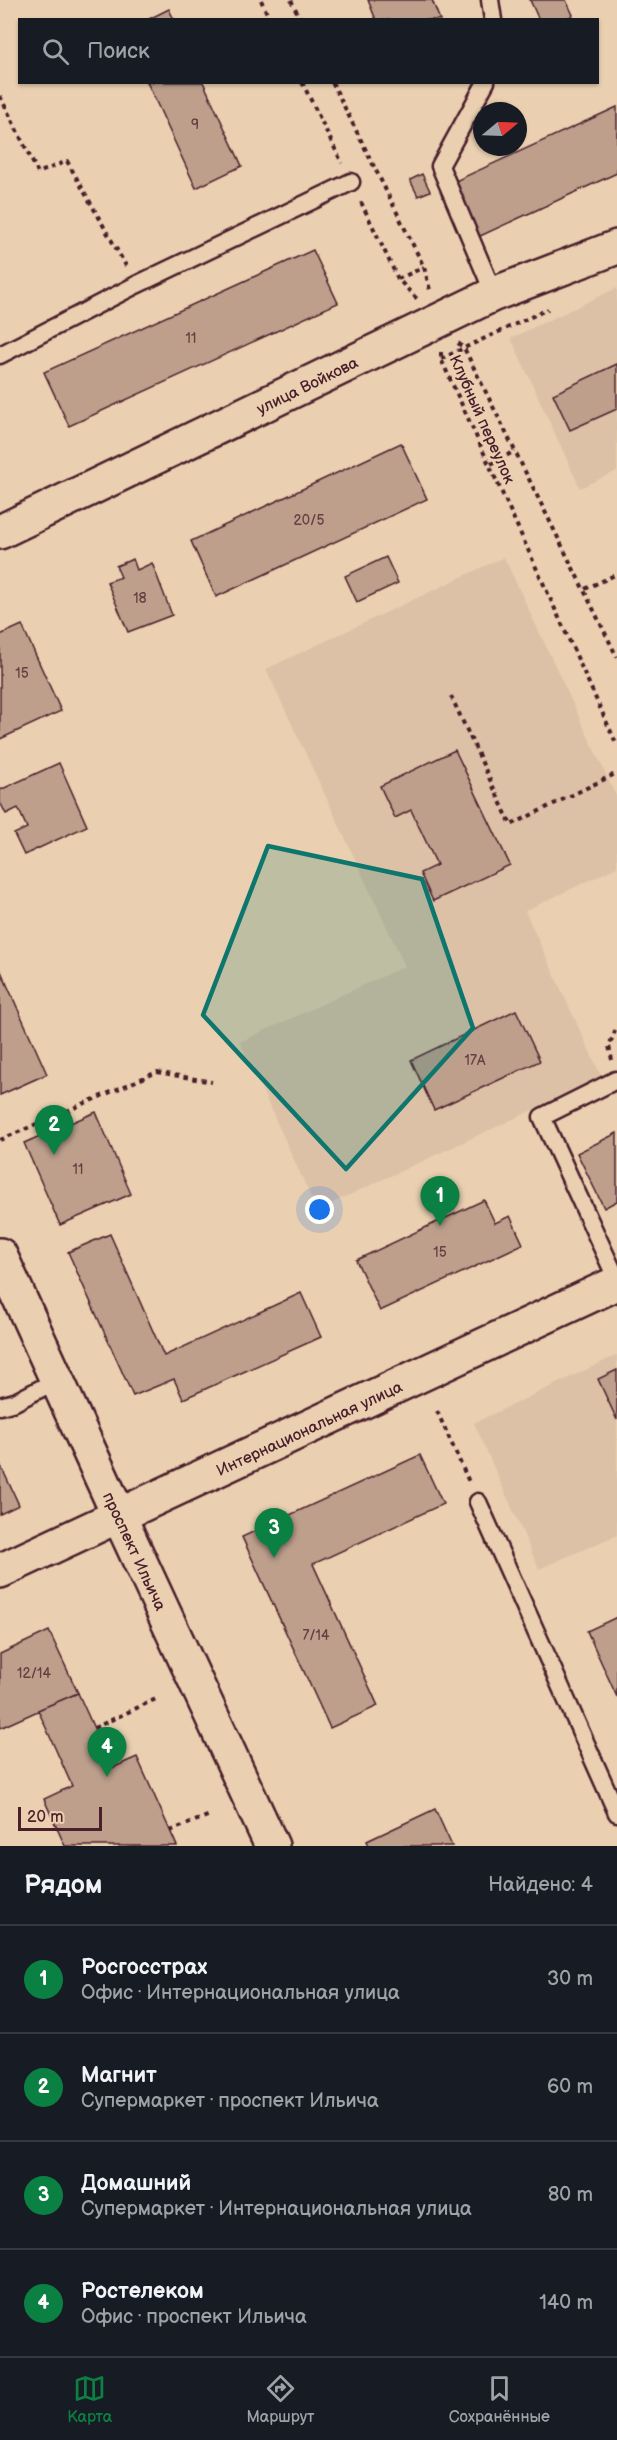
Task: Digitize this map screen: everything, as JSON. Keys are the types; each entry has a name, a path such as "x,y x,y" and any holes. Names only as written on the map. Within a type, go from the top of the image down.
{"street":[{"name":"улица Войкова","path":"0,532 494,294 617,247"},
{"name":"проспект Ильича","path":"0,1256 272,1846"},
{"name":"Интернациональная улица","path":"0,1571 617,1282"}],"lane":[{"path":"490,0 494,18"},
{"path":"485,84 440,166 494,294"},
{"path":"0,355 136,285 351,182"},
{"path":"616,1080 542,1117 617,1282"},
{"path":"0,1406 15,1402 57,1380"},
{"path":"478,1502 617,1813"}],"path":[{"path":"261,0 269,18"},
{"path":"291,0 300,18"},
{"path":"303,84 398,279 464,348 617,657"},
{"name":"Клубный переулок","path":"333,84 424,267 439,322 441,359 617,745"},
{"path":"0,96 38,173 67,161 136,285"},
{"path":"398,279 424,267"},
{"path":"441,359 556,305"},
{"path":"490,464 515,451"},
{"path":"585,589 617,573"},
{"path":"451,696 511,825 617,773"},
{"path":"616,1080 609,1046 617,1026"},
{"path":"0,1140 157,1072 212,1082"},
{"path":"437,1412 478,1502"},
{"path":"94,1728 156,1699"},
{"path":"170,1831 210,1815"}],"highlighted area":[{"path":"268,846 422,879 473,1028 346,1169 203,1015"}],"shaded area":[{"path":"617,288 617,471 580,488 511,338"},
{"path":"504,557 617,798 617,867 525,911 602,1078 317,1210 240,1042 405,966 266,669"},
{"path":"617,1355 617,1535 539,1569 474,1423"}],"building":[{"path":"368,0 432,0 439,18 375,18"},
{"path":"530,0 566,0 573,15 568,18 538,18"},
{"path":"169,9 173,18 151,18"},
{"path":"148,84 204,84 242,166 196,188"},
{"path":"617,107 617,173 478,237 453,182 510,156 527,156 527,148"},
{"path":"422,174 430,191 418,196 410,180"},
{"path":"313,250 338,303 69,426 44,372"},
{"path":"617,364 617,409 570,430 553,394"},
{"path":"401,443 427,499 216,597 191,541"},
{"path":"386,557 398,583 357,602 345,576"},
{"path":"133,559 137,570 152,563 172,615 128,632 107,582 121,577 116,566"},
{"path":"22,625 61,711 0,739 0,635"},
{"path":"455,750 510,865 433,901 420,873 437,865 411,810 395,818 380,786"},
{"path":"59,763 87,826 24,855 14,834 27,828 18,808 6,814 0,802 0,790"},
{"path":"0,969 47,1074 0,1095"},
{"path":"516,1010 540,1061 434,1110 411,1060"},
{"path":"96,1112 131,1194 60,1225 24,1143"},
{"path":"617,1133 617,1201 604,1208 577,1153"},
{"path":"484,1200 495,1223 510,1216 523,1244 380,1311 356,1260"},
{"path":"110,1234 164,1356 301,1293 321,1337 183,1399 174,1379 133,1396 68,1252"},
{"path":"617,1370 617,1420 598,1379"},
{"path":"420,1455 443,1504 313,1564 378,1706 330,1728 242,1537"},
{"path":"0,1464 19,1505 0,1514"},
{"path":"617,1617 617,1697 587,1631"},
{"path":"49,1631 78,1693 0,1728 0,1654"},
{"path":"78,1693 112,1768 137,1757 177,1846 65,1846 44,1799 72,1786 38,1710"},
{"path":"435,1809 452,1846 369,1846 367,1841"}],"place":[{"name":"Магнит","path":"54,1155"},
{"name":"Росгосстрах","path":"440,1226"},
{"name":"Домашний","path":"274,1558"},
{"name":"Ростелеком","path":"107,1777"}]}
